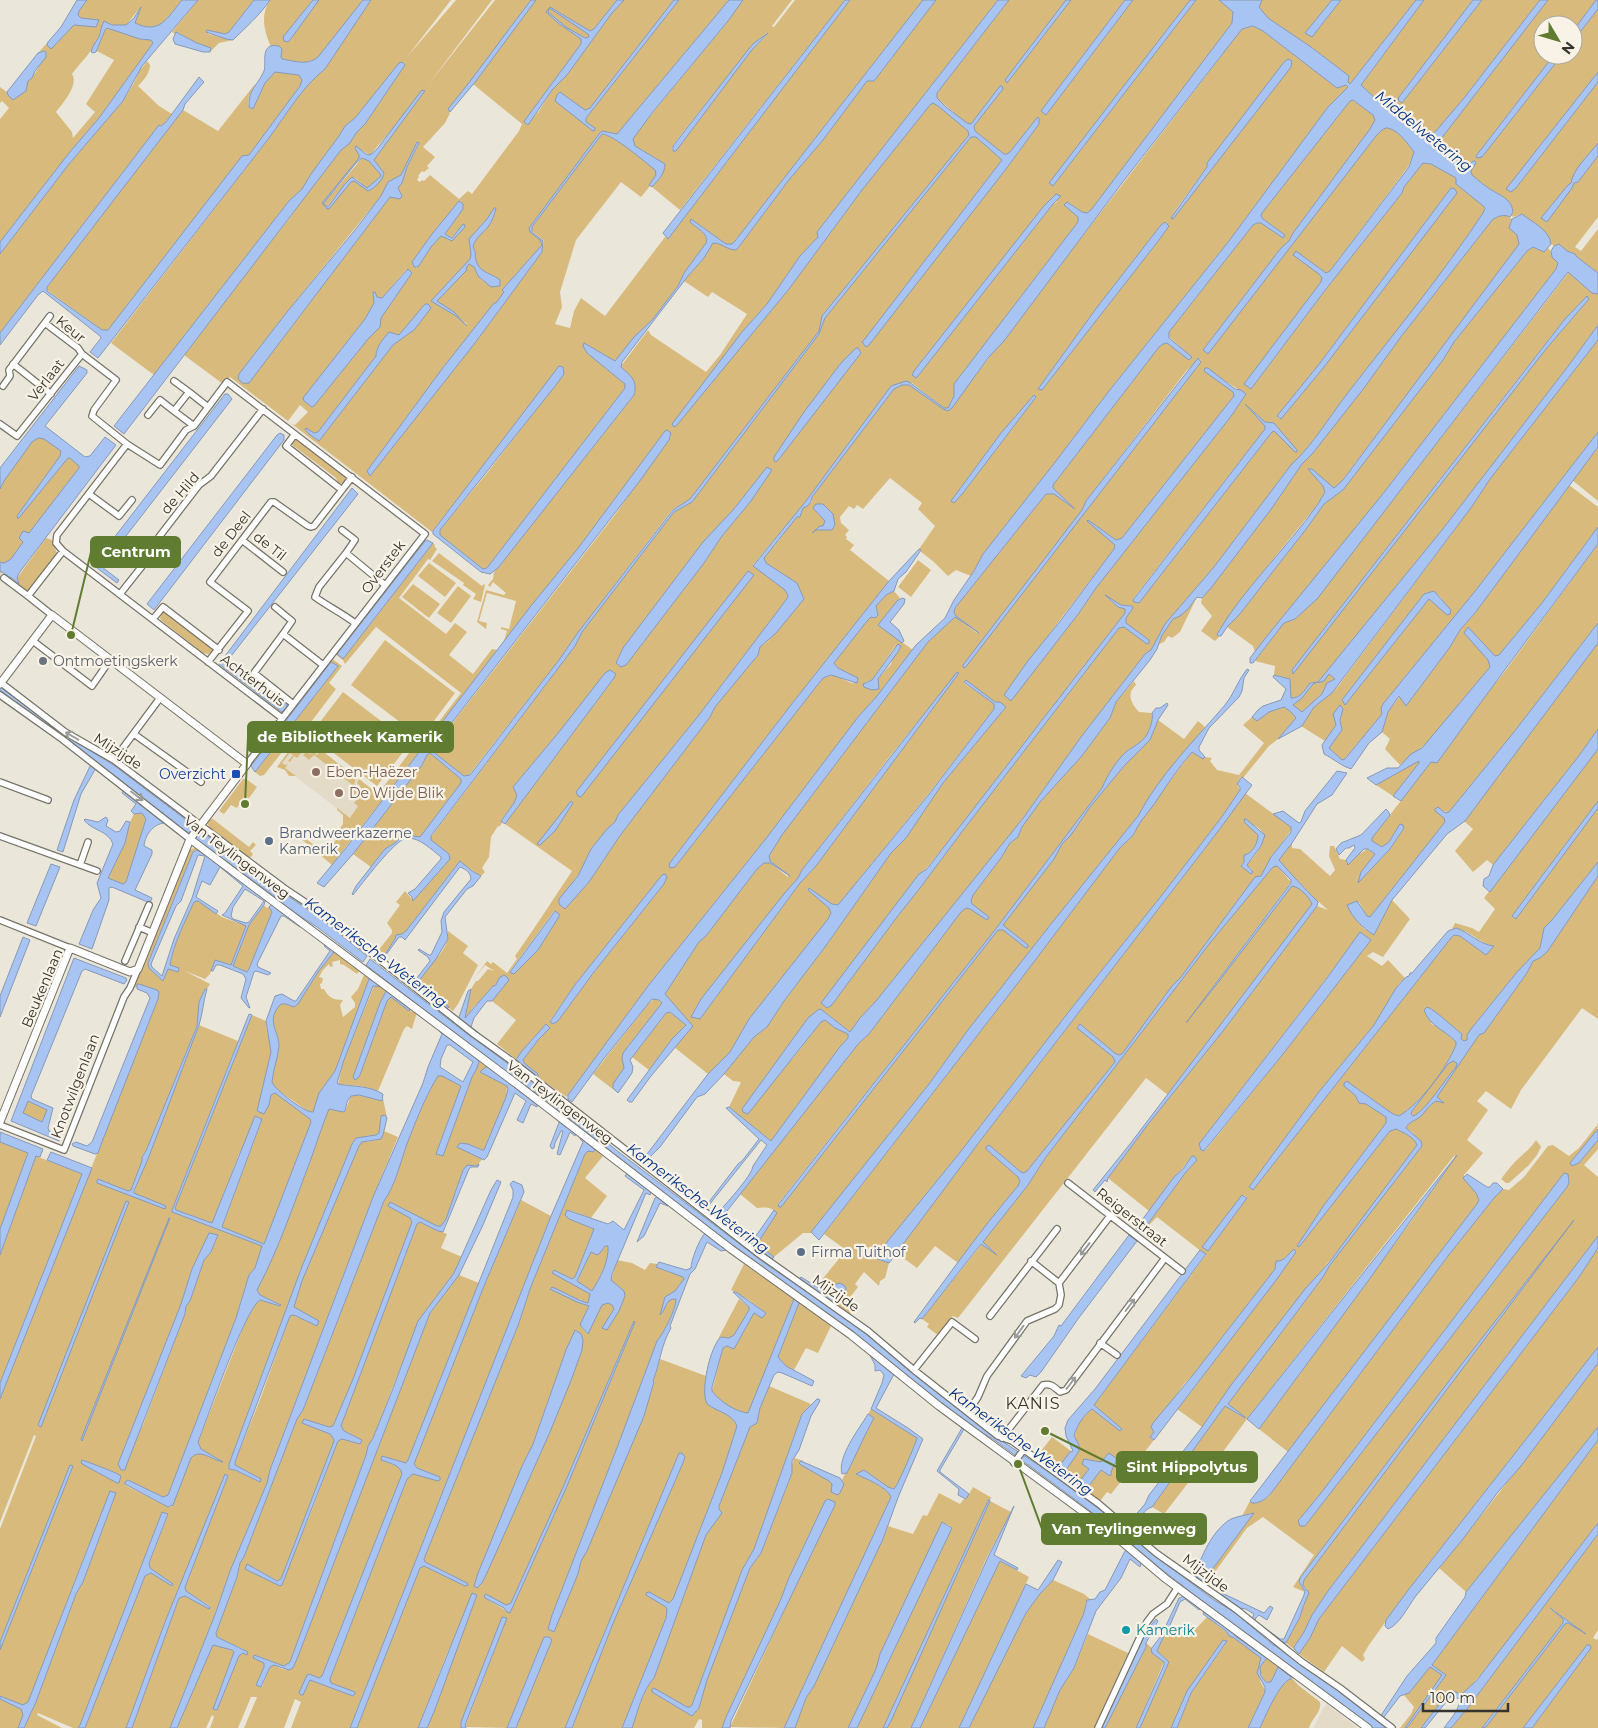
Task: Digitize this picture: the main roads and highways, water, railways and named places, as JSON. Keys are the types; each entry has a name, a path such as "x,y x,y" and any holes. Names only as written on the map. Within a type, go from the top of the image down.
{"water":[{"path":"77,0 87,0 78,15 81,18 99,20 96,27 74,25 51,49 47,45 48,42 61,27"},
{"path":"182,0 198,0 142,66 123,101 69,164 0,254 0,242 69,153 99,118 153,43 151,40 140,39 107,28 96,52 93,53 91,52 93,46 99,37 104,21 112,25 126,25 134,18 141,7 135,23 151,27 157,26 167,18"},
{"path":"254,0 270,0 233,40 206,32 207,30 225,34 229,32"},
{"path":"313,0 319,0 290,40 288,42 284,41 283,37"},
{"path":"363,0 371,0 325,69 302,93 98,358 90,352 101,338 100,336 43,291 0,345 0,333 159,125 161,126 166,122 199,77 204,82 185,104 183,110 47,287 47,291 102,330 108,330 242,156 249,155 300,86 302,80 299,75 275,72 265,83 253,109 249,107 252,91 264,71 266,50 269,47 279,46 282,49 282,59 301,62 314,60"},
{"path":"531,0 536,0 476,81 450,112 448,109"},
{"path":"617,0 624,0 612,13 567,75 552,90 528,125 524,122 525,120 581,44 581,39 546,12 550,7 590,31 594,29","holes":["551,9 588,34 589,37 585,38 566,27 548,12"]},
{"path":"674,0 679,0 586,118 586,122 595,130 593,131 555,101 560,92 585,110 590,108"},
{"path":"729,0 743,0 633,139 635,146 665,164 664,171 659,179 652,187 649,185 656,175 655,170 614,139 602,134 532,227 532,232 543,241 542,252 475,343 370,476 367,471 442,369 494,303 496,303 504,292 502,290 542,245 540,240 530,232 529,228 599,134 602,131 617,134"},
{"path":"845,0 850,0 668,239 663,233"},
{"path":"923,0 936,0 874,81 867,81 738,248 733,250 713,243 704,258 622,362 621,367 631,376 634,382 634,395 498,568 490,574 481,572 433,534 433,531 559,366 563,367 564,374 556,385 440,530 440,535 483,569 487,568 625,388 625,384 587,353 583,346 584,343 615,361 634,337 653,319 678,286 684,273 706,243 706,236 690,222 691,219 726,244 732,244 735,241"},
{"path":"998,0 1009,0 937,93 937,98 946,107 971,124 1000,86 1002,86 1003,89 974,126 975,131 1004,154 1010,152 1036,119 1039,118 1039,124 1006,169 866,347 862,342 1002,160 976,137 971,137 825,318 819,334 692,502 674,512 582,632 575,646 431,836 431,840 449,854 450,859 413,901 408,893 415,889 441,857 425,844 412,838 402,840 395,846 352,894 356,886 385,849 395,843 401,836 420,837 461,783 461,779 430,753 353,854 324,887 317,883 346,848 530,607 579,547 667,430 671,433 669,440 639,482 432,748 432,751 464,776 470,775 673,510 690,499 819,331 822,316 969,135 968,131 938,106 933,103 930,105 862,190 789,289 677,425 674,427 672,424 742,332 767,304 800,256 818,237 817,232"},
{"path":"1066,0 1071,0 1007,83 1005,80"},
{"path":"1125,0 1133,0 1046,115 1041,111"},
{"path":"1190,0 1196,0 1053,186 1049,183"},
{"path":"1219,0 1262,0 1259,7 1268,18 1349,76 1348,82 1350,84 1416,0 1424,0 1361,85 1380,103 1395,110 1394,114 1427,137 1436,131 1464,98 1540,0 1548,0 1536,15 1533,15 1533,19 1437,144 1438,147 1458,162 1459,168 1463,170 1475,161 1476,163 1471,171 1472,175 1507,200 1513,212 1510,217 1502,216 1493,219 1400,338 1364,388 1313,453 1302,464 1272,508 1211,588 1202,598 1197,597 1180,616 1173,619 1162,635 1157,649 1150,660 1116,702 1110,718 1081,757 1040,802 1022,827 1018,837 1010,843 973,895 972,904 989,917 987,920 970,909 966,908 961,912 869,1034 859,1043 720,1220 715,1216 743,1184 767,1145 761,1140 705,1210 696,1199 705,1207 759,1139 726,1108 729,1107 771,1141 848,1038 848,1034 835,1028 825,1020 821,1022 748,1114 743,1112 742,1109 808,1018 819,1009 822,1010 850,1032 876,1001 1024,817 1081,737 1145,654 1151,650 1165,624 1214,567 1291,465 1315,438 1435,281 1483,213 1485,208 1456,184 1456,178 1431,164 1423,163 1251,389 1244,384 1321,282 1322,278 1319,274 1293,255 1296,251 1326,273 1330,271 1409,167 1414,152 1398,133 1386,128 1376,136 1208,354 1203,350 1281,248 1289,241 1370,129 1375,120 1373,115 1353,100 1350,101 1262,213 1263,219 1285,235 1283,238 1261,223 1253,225 1169,332 1169,338 1192,357 1189,360 1167,343 1159,347 1053,485 1053,488 1075,509 1054,494 1046,494 955,608 954,613 956,616 979,633 955,617 928,642 782,835 769,856 770,861 790,876 770,863 764,863 757,869 706,936 699,942 665,994 693,1026 632,1102 629,1102 627,1100 672,1039 686,1025 670,1012 666,1013 630,1060 633,1067 632,1073 618,1093 613,1088 613,1084 624,1068 623,1053 662,1003 659,1000 652,999 572,1102 568,1099 568,1095 648,986 768,836 858,717 877,696 916,645 945,618 983,554 1109,391 1229,241 1328,107 1348,87 1346,85 1337,88 1263,31 1253,26 1242,29 1122,183 1004,341 988,358 952,408 948,411 943,409 909,385 902,385 894,389 812,497 809,504 803,508 800,517 797,517 764,558 766,563 797,583 804,599 776,633 760,647 758,655 715,707 710,717 619,837 589,882 565,909 559,904 559,899 578,876 591,849 615,822 618,815 699,715 786,600 788,596 785,590 753,566 806,501 891,386 906,381 909,382 944,408 948,408 954,396 954,384 1078,222 1078,217 1064,205 1067,202 1082,212 1087,213 1091,210 1232,23 1233,12"},
{"path":"1332,0 1341,0 1312,37 1305,33"},
{"path":"1473,0 1482,0 1402,103 1398,100 1399,97"},
{"path":"1596,0 1598,0 1598,9 1583,28 1583,18"},
{"path":"176,32 211,48 210,52 203,52 175,44 173,39"},
{"path":"768,33 751,51 676,151 673,151 673,146 748,50"},
{"path":"46,52 46,57 28,81 26,91 13,100 7,92 38,53"},
{"path":"1288,59 1292,61 1291,67 1173,219 1171,218 1207,167 1207,163"},
{"path":"402,62 405,65 365,124 349,144 341,150 124,434 114,426 289,201 302,189 345,126 355,118 399,63"},
{"path":"1546,65 1554,65 1482,157 1477,158 1476,156"},
{"path":"1598,72 1598,82 1516,188 1511,192 1506,189"},
{"path":"422,90 425,91 374,160 384,173 376,186 368,191 354,181 351,182 327,209 322,203 359,158 356,146 370,155 377,149","holes":["362,158 369,161 381,175 380,177 367,188 352,177 328,207 323,204 356,163"]},
{"path":"417,142 419,143 407,167 402,183 398,188 402,196 400,199 390,197 249,383 241,382 238,378 239,374 287,312 355,230 381,196 388,182 401,175"},
{"path":"1598,143 1598,156 1578,182 1574,183 1547,222 1541,218 1571,183 1578,167"},
{"path":"1451,188 1455,189 1457,193 1324,367 1281,419 1277,416 1320,363"},
{"path":"1056,194 1061,196 918,376 916,378 912,375 1043,207"},
{"path":"459,201 463,204 463,209 445,234 452,238 463,224 465,227 452,241 441,236 418,267 414,267 412,262"},
{"path":"494,208 496,208 491,223 477,238 473,247 479,266 500,280 500,286 491,287 478,276 474,267 469,264 466,268 467,270 437,301 454,312 467,326 456,316 431,301 470,259 469,239"},
{"path":"1522,214 1544,230 1551,244 1544,252 1533,247 1527,251 1454,342 1443,360 1343,490 1324,504 1239,615 1221,636 1218,636 1217,634 1240,600 1306,520 1325,492 1323,486 1308,469 1312,469 1334,488 1343,480 1519,244 1517,235 1509,228 1512,219"},
{"path":"1165,222 1169,226 1159,240 1042,390 1038,389 1098,306"},
{"path":"1559,244 1567,251 1575,254 1598,273 1598,294 1592,293 1568,272 1317,599 1295,619 1284,623 1253,663 1250,663 1250,658 1267,636 1382,495 1556,269 1558,263 1552,257 1551,251 1554,246"},
{"path":"408,269 412,273 381,318 380,327 312,407 303,398 365,319 374,303 373,292 375,292 377,297 382,298"},
{"path":"1587,296 1589,299 1546,349 1293,674 1292,670 1565,319"},
{"path":"425,304 428,304 431,308 414,330 393,345 319,441 309,434 305,429 314,433 318,432 376,356 382,340 389,332 399,335"},
{"path":"1598,325 1598,340 1490,479 1473,505 1332,693 1314,707 1302,726 1278,739 1296,718 1291,712 1284,707 1269,712 1257,721 1252,717 1263,706 1281,700 1286,689 1273,677 1274,675 1290,679 1291,698 1300,695 1310,683 1318,682 1442,530","holes":["1329,674 1335,679 1327,683 1322,694 1302,712 1293,705 1302,698 1313,684 1324,681"]},
{"path":"856,348 861,353 779,459 776,462 774,461 774,457 804,412 841,363"},
{"path":"1198,358 1201,362 965,668 963,667 1082,510 1086,501"},
{"path":"79,366 87,370 87,373 45,426 85,457 90,456 105,437 116,445 19,573 17,578 19,584 0,571 0,562 4,563 11,559 23,542 19,538 23,531 29,533 79,466 68,458 18,519 17,516 60,456 61,451 44,439 38,438 32,442 0,489 0,468"},
{"path":"1205,368 1208,368 1235,389 1241,390 1246,394 1232,415 1096,588 1011,701 1004,695 1114,549 1115,545 1087,521 1116,540 1122,538 1234,396 1233,392 1204,371"},
{"path":"225,394 228,394 232,399 102,567 119,580 117,583 93,565"},
{"path":"1034,395 1036,397 963,493 954,503 951,501 1001,433"},
{"path":"1245,404 1265,422 1274,423 1297,452 1274,431 1272,432 1139,603 1134,602 1133,600 1265,429 1265,426"},
{"path":"1598,432 1598,447 1475,613 1460,630 1450,647 1406,706 1399,696 1388,712 1382,732 1369,743 1351,769 1324,754 1322,745 1336,725 1333,714 1340,705 1343,709 1340,720 1342,730 1329,748 1342,760 1345,759 1382,714 1381,708 1383,704 1476,590"},
{"path":"280,433 284,435 284,440 154,610 147,604"},
{"path":"767,467 772,470 751,501 722,536 704,563 626,665 621,667 616,663 623,648 703,542 733,510"},
{"path":"352,488 358,494 228,660 287,703 287,707 282,712 219,664"},
{"path":"816,504 823,504 833,514 835,525 832,530 816,530 812,533 820,526 823,526 825,521 813,508"},
{"path":"1598,527 1598,544 1437,763 1431,762 1401,801 1393,796 1419,761 1376,785 1367,778 1387,768 1398,768 1411,754 1422,748 1490,667 1488,660 1464,633 1468,627 1495,656 1499,655 1542,603"},
{"path":"427,540 433,543 343,659 337,654"},
{"path":"919,549 921,550 906,572 898,579 894,591 886,595 876,606 878,615 875,618 871,617 867,621 834,663 838,668 858,678 857,683 831,675 823,678 675,867 670,868 669,864 794,701 889,581"},
{"path":"748,571 754,575 581,797 578,796 576,792"},
{"path":"1434,591 1451,610 1450,614 1447,615 1429,599 1345,705 1342,700 1424,594"},
{"path":"1105,595 1121,605 1132,606 1133,608 1126,618 1126,623 1149,640 1149,643 1147,644 1124,627 1119,628 831,1006 827,1008 821,1003 919,874 927,869 1125,613 1125,609 1118,607"},
{"path":"902,598 905,599 904,604 890,622 899,630 904,641 902,643 878,625 897,601"},
{"path":"1598,623 1598,643 1465,821 1447,834 1392,900 1374,935 1355,919 1347,905 1357,901 1367,916 1370,917 1445,822 1444,818 1435,809 1438,807 1445,813 1449,812 1514,732"},
{"path":"898,644 901,646 898,652 878,679 879,689 872,690 864,687 863,684 872,680"},
{"path":"331,662 338,666 255,772 251,766"},
{"path":"1247,669 1249,670 1244,678 1239,697 1209,728 1199,747 1199,750 1205,757 1203,759 1192,752 1183,763 1134,834 1119,849 819,1240 811,1232 929,1084 968,1030 1051,924 1138,816 1167,772 1225,705"},
{"path":"610,670 616,674 614,678 505,824 501,821 514,803 517,795 513,787 605,673"},
{"path":"957,672 959,673 700,1019 691,1017 701,999 798,878 802,870"},
{"path":"966,680 995,702 1000,702 1006,707 943,783 906,838 891,853 767,1027 754,1037 705,1094 697,1097 660,1147 645,1162 630,1150 631,1148 644,1158 708,1074 730,1052 749,1019 828,919 831,913 829,908 808,890 809,888 832,904 838,905 930,793 994,709 994,704 964,682"},
{"path":"0,687 65,735 115,766 272,885 320,918 367,956 363,962 317,927 284,906 278,899 189,834 0,690"},
{"path":"1167,703 1168,705 1158,720 1150,740 1124,766 1090,807 1071,835 1062,844 1054,859 1003,925 1028,945 1028,947 1026,948 1003,930 998,930 781,1207 779,1207 778,1205 998,926 1102,788 1116,763 1127,751 1146,736 1151,725 1152,713 1156,708 1160,708"},
{"path":"1598,729 1598,749 1490,892 1483,886 1484,879 1489,876 1493,865"},
{"path":"91,764 96,768 81,794 63,852 57,850 74,800"},
{"path":"1337,771 1347,773 1332,795 1317,804 1279,860 1318,902 1317,906 1223,1031 1149,1123 1108,1178 1107,1182 1105,1180 1095,1192 1093,1190 1312,904 1304,893 1292,886 1186,1023 1291,883 1291,880 1277,866 1273,867 1210,943 983,1242 997,1255 981,1244 922,1319 920,1318 915,1323 965,1253 1018,1186 1020,1181 1018,1177 986,1147 989,1145 1024,1173 1115,1062 1113,1057 1077,1028 1080,1024 1116,1054 1122,1054 1255,877 1261,876 1271,857 1291,832 1291,827 1273,814 1283,811 1299,823 1301,822 1305,811"},
{"path":"1242,777 1252,785 889,1263 875,1258 958,1155 1221,818 1240,790 1237,784"},
{"path":"124,789 167,823 158,824 146,837 144,846 152,850 152,854 135,890 152,898 150,903 112,887 109,888 109,900 92,949 79,944 93,910 101,898 97,883 113,844 111,839 104,833 87,824 84,820 98,822 106,817 108,820 106,826 116,832 120,831 126,821 130,822 125,843 108,878 123,884 126,882 146,819 142,813 134,814 131,811 136,804 122,793"},
{"path":"571,801 573,803 555,831 540,845 537,844"},
{"path":"1598,801 1598,808 1516,919 1512,916"},
{"path":"1386,809 1390,815 1372,838 1372,841 1382,847 1389,842 1400,824 1404,828 1390,849 1358,883 1361,872 1375,854 1368,849 1364,849 1348,865 1346,860 1355,848 1354,845 1346,848 1339,855 1336,849 1341,843 1361,835"},
{"path":"1244,819 1265,835 1261,846 1247,865 1253,872 1251,874 1241,866 1244,862 1244,855 1250,853 1254,848 1258,835 1245,823"},
{"path":"197,850 206,854 266,898 264,905 249,925 233,966 247,972 249,969 272,912 269,907 272,904 302,926 300,927 284,916 281,916 257,964 258,967 271,973 268,975 254,972 246,997 250,1008 241,998 246,979 243,974 220,965 216,965 213,971 211,971 215,960 231,965 246,926 222,915 243,886 220,867 210,885 202,881 196,897 218,911 216,914 198,901 194,902 180,932 170,965 179,968 178,972 168,969 163,981 149,968 148,963 193,852","holes":["198,855 205,856 192,898 174,939 162,976 151,964 176,906 181,901","245,889 264,901 249,922 246,923 233,919 231,916 233,907"]},
{"path":"460,861 481,876 473,886 467,889 445,917 448,939 436,959 418,982 449,1007 447,1009 413,983 430,961 428,957 418,950 431,955 442,932 441,921 444,912 471,879 466,870 460,867 405,940 399,937 382,959 396,935 406,931"},
{"path":"1598,862 1598,876 1547,952 1533,961 1527,973 1484,1033 1479,1035 1437,1097 1444,1103 1436,1101 1421,1116 1407,1126 1406,1128 1421,1141 1422,1146 1330,1265 1228,1404 1245,1418 1225,1406 1152,1507 1133,1522 1132,1519 1145,1504 1149,1495 1202,1427 1231,1385 1305,1289 1328,1264 1417,1145 1411,1137 1402,1132 1396,1129 1390,1131 1299,1247 1297,1246 1324,1205 1386,1123 1386,1117 1366,1104 1359,1103 1355,1095 1344,1086 1344,1083 1347,1081 1393,1114 1399,1116 1416,1103 1431,1086 1412,1111 1411,1114 1413,1116 1429,1102 1456,1067 1457,1063 1453,1061 1448,1064 1433,1084 1452,1054 1456,1042 1430,1020 1424,1010 1427,1007 1434,1011 1462,1034 1461,1039 1467,1040 1467,1035 1471,1029 1517,972 1540,948 1544,928"},
{"path":"51,864 60,867 36,926 27,923"},
{"path":"665,874 667,877 664,884 594,972 558,1021 553,1024 550,1022 574,986 662,875"},
{"path":"555,911 560,915 538,950 514,974 511,973 510,972"},
{"path":"1456,928 1484,943 1494,946 1486,955 1460,936 1454,935 1253,1190 1249,1187 1318,1093 1374,1025 1396,988 1412,973 1448,931"},
{"path":"1360,932 1371,940 1283,1054 1204,1151 1201,1150 1199,1144 1327,978"},
{"path":"23,937 30,940 0,1017 0,996"},
{"path":"327,944 334,949 334,952 318,972 298,1004 294,1007 281,1004 274,1015 273,1020 279,1046 272,1082 274,1086 291,1100 304,1109 313,1112 319,1093 335,1071 369,979 372,978 383,987 373,986 337,1083 377,1091 383,1094 382,1101 359,1095 351,1096 345,1111 329,1109 286,1226 257,1290 260,1295 281,1305 260,1300 253,1308 236,1343 198,1442 201,1449 223,1462 202,1454 191,1458 173,1505 168,1507 125,1484 125,1482 128,1480 163,1497 168,1495 236,1318 249,1275 255,1268 262,1246 172,1212 172,1210 249,1014 252,1015 175,1208 212,1223 255,1116 262,1119 222,1227 264,1244 311,1122 310,1119 275,1093 271,1095 269,1105 264,1114 257,1111 271,1052 266,1021 275,996 282,994 296,1001 330,951 324,946"},
{"path":"74,958 126,978 127,980 124,984 85,969 82,971 31,1096 32,1099 53,1108 48,1128 49,1131 60,1136 59,1141 11,1121","holes":["28,1101 47,1110 42,1122 23,1113"]},
{"path":"370,959 564,1105 616,1150 766,1264 861,1328 897,1358 901,1364 991,1434 1043,1468 1113,1519 1154,1555 1214,1600 1234,1612 1271,1643 1338,1690 1387,1728 1373,1728 1264,1649 1077,1501 993,1439 967,1424 940,1470 940,1472 969,1494 966,1499 958,1495 959,1489 937,1471 962,1428 953,1421 965,1421 922,1389 854,1333 710,1230 551,1104 477,1051 366,965"},
{"path":"504,975 509,980 492,1001 487,1001 474,1018 471,1027 479,1033 478,1035 459,1017 468,991 471,989 465,1018 493,986 496,985 499,978"},
{"path":"137,984 157,990 159,992 158,999 98,1153 95,1154 72,1144 76,1142 87,1146 92,1142 150,998 147,993 137,989"},
{"path":"205,989 207,989 199,1025 134,1191 134,1193 166,1206 165,1209 97,1183 97,1181 98,1179 128,1191 131,1190 142,1157 197,1026 199,1002"},
{"path":"387,989 409,1005 410,1010 391,997 387,1001 360,1075 355,1080 353,1077"},
{"path":"546,1024 550,1028 523,1060 525,1064 538,1074 538,1077 536,1077 515,1061"},
{"path":"437,1028 454,1039 479,1061 443,1156 436,1154 461,1086 442,1076 438,1076 417,1118 395,1181 384,1201 303,1410 297,1419 244,1557 240,1563 237,1577 216,1633 217,1637 248,1652 247,1655 243,1653 239,1656 217,1710 213,1709 234,1652 213,1645 177,1728 170,1728 216,1612 230,1571 267,1483 270,1470 373,1197 423,1083 442,1034","holes":["447,1045 450,1045 473,1062 463,1082 440,1067"]},
{"path":"486,1067 537,1104 537,1107 531,1104 523,1123 517,1120 526,1101 515,1093 484,1160 457,1147 460,1143 484,1150 506,1097 507,1086 480,1072"},
{"path":"385,1115 387,1118 381,1139 362,1142 359,1146 302,1281 294,1307 319,1321 317,1326 294,1315 290,1316 235,1462 235,1465 261,1479 260,1482 229,1469 229,1464 301,1269 352,1144 356,1138 379,1133 381,1116"},
{"path":"560,1120 576,1133 575,1136 570,1132 560,1155 557,1154 563,1131 561,1131 554,1148 552,1149 550,1146"},
{"path":"1598,1129 1598,1140 1579,1163 1572,1166 1570,1163"},
{"path":"0,1132 43,1149 40,1157 36,1156 0,1255 0,1229 28,1153 0,1142"},
{"path":"581,1137 595,1150 593,1152 588,1151 585,1154 424,1559 425,1562 468,1585 465,1586 424,1566 420,1568 357,1728 350,1728 551,1216 583,1142 580,1139"},
{"path":"51,1152 92,1168 0,1399 0,1383 82,1174 47,1160"},
{"path":"1457,1155 1371,1277 1259,1429 1247,1419"},
{"path":"1192,1156 1197,1160 1142,1232 1138,1231 1136,1228"},
{"path":"479,1164 478,1167 471,1167 469,1169 443,1232 420,1222 417,1224 341,1426 344,1431 362,1440 360,1444 342,1439 338,1441 282,1585 280,1586 245,1569 247,1564 277,1581 281,1579 334,1441 330,1434 302,1423 304,1419 329,1427 333,1426 353,1379 412,1222 410,1218 388,1206 390,1202 437,1226 441,1226 446,1219 463,1170 467,1165 476,1166"},
{"path":"627,1173 651,1192 650,1195 646,1193 612,1274 611,1280 624,1291 625,1296 619,1311 607,1330 602,1328 614,1309 608,1303 602,1305 588,1334 580,1325 589,1306 550,1289 552,1287 588,1303 590,1294 552,1273 554,1270 572,1279 575,1277 594,1229 569,1219 565,1215 567,1210 608,1224 613,1221 624,1230 644,1190 625,1176","holes":["605,1246 608,1246 605,1264 592,1291 577,1281 591,1252 597,1255"]},
{"path":"1564,1173 1568,1174 1569,1183 1567,1187 1305,1526 1300,1526 1298,1521"},
{"path":"1467,1174 1487,1187 1497,1183 1503,1189 1448,1256 1272,1492 1258,1503 1252,1503 1250,1501 1477,1204 1479,1200 1476,1193 1463,1178"},
{"path":"497,1180 501,1182 459,1275 430,1313 293,1668 289,1670 274,1665 270,1667 261,1687 256,1685 264,1663 253,1658 254,1655 284,1666 290,1662 368,1446 392,1391 418,1321 454,1273"},
{"path":"513,1181 522,1185 524,1192 484,1286 414,1464 417,1468 440,1477 440,1480 413,1474 407,1479 330,1679 331,1683 355,1692 355,1694 353,1696 310,1680 303,1695 301,1695 299,1693 307,1675 319,1678 322,1676 402,1474 397,1466 381,1460 382,1456 406,1463 408,1460 513,1197 513,1190 510,1184"},
{"path":"1242,1195 1247,1198 1208,1251 1202,1247"},
{"path":"657,1197 668,1206 660,1203 644,1236 637,1242 655,1198"},
{"path":"126,1201 129,1202 41,1427 38,1425"},
{"path":"774,1210 777,1213 757,1244 774,1257 772,1259 751,1243"},
{"path":"170,1218 82,1441 81,1439"},
{"path":"1574,1220 1304,1580 1303,1585 1309,1593 1300,1617 1286,1643 1279,1641 1260,1625 1280,1639 1284,1639 1304,1595 1305,1591 1299,1582 1300,1578 1458,1369"},
{"path":"209,1233 218,1235 211,1252 204,1260 125,1470 121,1470 118,1464 181,1304 192,1269"},
{"path":"705,1233 727,1250 721,1251 707,1242 695,1269 690,1274 663,1347 644,1416 587,1551 581,1561 578,1574 554,1632 548,1629 552,1615 657,1341 674,1309 676,1299 672,1299 660,1315 665,1297 675,1291 684,1279 656,1267 659,1262 686,1270 691,1268 700,1240"},
{"path":"1129,1235 1137,1241 1041,1372 1036,1377 1030,1375 1026,1378 1021,1376 1054,1336 1059,1325 1061,1326"},
{"path":"1598,1236 1598,1248 1579,1277 1319,1619 1310,1638 1299,1654 1294,1647 1328,1591"},
{"path":"1294,1249 1296,1252 1277,1279 1154,1440 1150,1437 1154,1432 1151,1427 1153,1423 1193,1375 1275,1269 1276,1261 1284,1259"},
{"path":"1200,1250 1206,1254 1094,1405 1122,1429 1120,1431 1092,1409 1077,1428 1074,1436 1079,1445 1079,1451 1064,1473 1079,1482 1089,1469 1082,1464 1084,1459 1101,1462 1109,1453 1116,1458 1111,1475 1101,1470 1085,1491 1063,1476 1062,1472 1057,1469 1070,1452 1073,1451 1066,1436 1065,1428 1068,1420 1095,1389"},
{"path":"801,1277 827,1293 836,1284 840,1283 846,1289 841,1299 835,1304 799,1279"},
{"path":"733,1292 736,1292 766,1313 762,1318 754,1313 734,1349 727,1346 723,1348 712,1387 715,1395 733,1408 748,1413 794,1299 799,1303 778,1357 786,1366 814,1381 812,1386 782,1373 778,1372 774,1375 760,1408 757,1423 750,1427 719,1506 722,1513 706,1535 654,1678 643,1695 632,1728 622,1728 666,1618 666,1607 646,1595 646,1593 649,1592 669,1603 673,1599 722,1473 737,1426 728,1415 707,1404 705,1398 707,1369 717,1342 721,1337 729,1338 734,1335 749,1310 749,1307"},
{"path":"634,1321 567,1486 510,1613 507,1612 504,1608 484,1596 486,1594 506,1605 511,1603"},
{"path":"575,1330 581,1334 583,1340 582,1350 572,1378 487,1573 477,1588 474,1586 478,1573 533,1444 566,1350"},
{"path":"1598,1347 1598,1363 1521,1466 1498,1492 1463,1539 1415,1597 1400,1620 1388,1629 1385,1626 1386,1620 1409,1589"},
{"path":"870,1355 894,1374 876,1408 923,1439 883,1539 814,1686 806,1698 795,1728 784,1728 891,1497 885,1489 856,1474 864,1470 888,1487 894,1489 917,1438 871,1409 884,1375 880,1370 875,1371 875,1365"},
{"path":"817,1399 820,1401 811,1416 799,1450 792,1461 792,1473 761,1553 750,1568 707,1680 699,1708 692,1716 652,1692 652,1689 654,1688 687,1707 692,1705 742,1570 754,1549 802,1414"},
{"path":"868,1414 874,1418 847,1473 842,1474 841,1467 846,1452 854,1435"},
{"path":"1598,1427 1598,1440 1432,1665 1446,1675 1407,1728 1405,1728 1442,1675 1430,1667 1409,1693 1400,1696 1384,1717 1380,1717 1407,1676 1436,1643 1436,1638 1465,1597 1466,1592"},
{"path":"679,1453 682,1453 685,1457 683,1463 614,1621 572,1728 565,1728"},
{"path":"82,1460 121,1476 119,1483 84,1465 81,1463"},
{"path":"801,1461 840,1478 844,1484 840,1493 838,1495 831,1492 832,1484 801,1465 799,1463"},
{"path":"70,1465 73,1466 0,1650 0,1642"},
{"path":"225,1474 228,1476 185,1587 186,1591 210,1608 185,1596 179,1598 132,1728 126,1728 165,1622"},
{"path":"110,1491 116,1493 83,1582 76,1594 36,1702 24,1728 18,1728 23,1715 21,1709 0,1699 0,1696 23,1705 28,1702"},
{"path":"828,1499 835,1502 835,1505 731,1721 730,1728 722,1728 788,1580 825,1501"},
{"path":"989,1499 990,1501 891,1721 887,1728 883,1728"},
{"path":"1014,1506 994,1555 1018,1568 1017,1570 1000,1561 920,1728 911,1728 989,1555"},
{"path":"162,1512 168,1514 149,1563 150,1568 173,1584 172,1586 151,1573 145,1576 85,1728 78,1728 80,1725"},
{"path":"1254,1513 1203,1582 1195,1576 1204,1553 1218,1530 1231,1519"},
{"path":"942,1522 952,1528 857,1728 848,1728 876,1669 880,1654"},
{"path":"1598,1523 1598,1534 1451,1728 1444,1728 1456,1711 1460,1699 1451,1696 1425,1728 1421,1728 1448,1693 1454,1691 1461,1695 1477,1680"},
{"path":"1126,1549 1141,1563 1140,1567 1130,1559 1121,1578 1096,1611 1074,1668 1060,1690 1044,1728 1033,1728 1084,1613 1087,1600 1095,1599 1100,1592 1105,1590"},
{"path":"1058,1560 1062,1562 1053,1580 1026,1613 969,1728 959,1728 1026,1584 1038,1590"},
{"path":"472,1593 477,1595 434,1712 427,1728 418,1728"},
{"path":"1222,1593 1264,1613 1270,1606 1273,1608 1267,1620 1259,1615 1255,1619 1256,1622 1252,1619 1254,1614 1246,1609 1239,1608 1221,1597"},
{"path":"1184,1596 1201,1608 1199,1610 1185,1599 1180,1602 1170,1625 1188,1638 1168,1627 1157,1651 1169,1662 1140,1728 1136,1728 1164,1665 1164,1662 1152,1653 1151,1649 1161,1636 1179,1598"},
{"path":"1550,1608 1586,1634 1568,1623 1565,1624 1486,1727 1482,1728 1563,1623 1563,1619"},
{"path":"1205,1610 1235,1634 1235,1636 1267,1658 1260,1667 1261,1676 1266,1682 1271,1682 1278,1667 1291,1677 1278,1692 1260,1728 1248,1728 1265,1692 1265,1687 1257,1673 1261,1658 1229,1636 1226,1631 1203,1614"},
{"path":"502,1617 507,1618 465,1725 466,1728 461,1728 461,1722"},
{"path":"1156,1619 1158,1621 1146,1643 1146,1647 1105,1728 1101,1728 1147,1630"},
{"path":"544,1637 549,1637 552,1640 516,1728 507,1728"},
{"path":"1223,1640 1227,1641 1191,1693 1177,1728 1171,1728 1187,1691"},
{"path":"1587,1645 1590,1645 1591,1648 1532,1728 1523,1728"}],"place":[{"name":"Centrum","path":"71,635"},
{"name":"Ontmoetingskerk","path":"43,661"},
{"name":"Eben-Haëzer","path":"316,772"},
{"name":"Overzicht","path":"236,774"},
{"name":"De Wijde Blik","path":"339,793"},
{"name":"de Bibliotheek Kamerik","path":"245,804"},
{"name":"Brandweerkazerne Kamerik","path":"269,841"},
{"name":"Firma Tuithof","path":"801,1252"},
{"name":"Sint Hippolytus","path":"1045,1431"},
{"name":"Van Teylingenweg","path":"1018,1464"},
{"name":"Kamerik","path":"1126,1630"}],"district":[{"name":"KANIS","path":"1033,1403"}],"water label":[{"name":"Middelwetering","path":"1424,131"},
{"name":"Kameriksche Wetering","path":"376,952"},
{"name":"Kameriksche Wetering","path":"698,1198"},
{"name":"Kameriksche Wetering","path":"1021,1441"}]}
